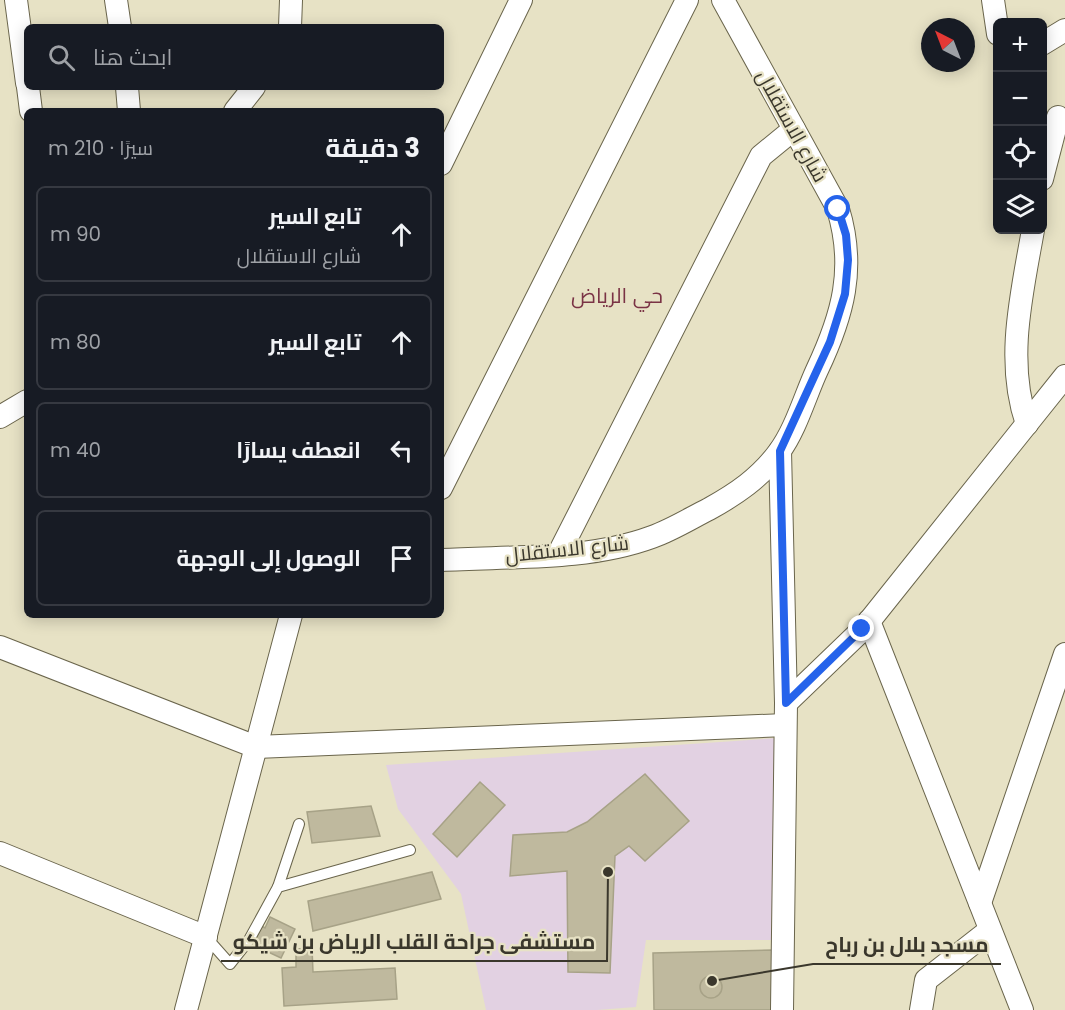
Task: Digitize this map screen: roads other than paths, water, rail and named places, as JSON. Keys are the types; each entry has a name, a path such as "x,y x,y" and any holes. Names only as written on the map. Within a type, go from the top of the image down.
{"street":[{"path":"16,0 24,60"},
{"path":"116,0 120,24"},
{"path":"290,24 291,0"},
{"path":"444,158 520,0"},
{"path":"444,482 687,0"},
{"name":"شارع الاستقلال","path":"444,560 614,548 654,537 733,495 761,475 780,451 830,342 845,294 848,260 846,235 838,209 723,0"},
{"path":"993,0 996,18"},
{"path":"1047,41 1065,30"},
{"path":"28,90 31,108"},
{"path":"127,90 129,108"},
{"path":"237,108 252,90"},
{"path":"1047,160 1058,117"},
{"path":"559,553 761,156 794,129"},
{"path":"1027,423 1017,390 1016,351 1021,298 1032,234"},
{"path":"0,647 256,747 786,714 869,621 1065,376"},
{"path":"0,417 24,403"},
{"path":"780,451 786,714 782,1010"},
{"path":"186,1010 290,618"},
{"path":"869,621 1022,1010"},
{"path":"980,903 1065,654"},
{"path":"0,853 206,937"},
{"path":"921,1010 926,980 990,930"}],"lane":[{"path":"206,937 230,964 249,940 278,887 299,824"},
{"path":"278,887 410,850"}],"place":[{"name":"مستشفى جراحة القلب الرياض بن شيكو","path":"608,872"},
{"name":"مسجد بلال بن رباح","path":"712,981"}],"district":[{"name":"حي الرياض","path":"617,296"}]}
